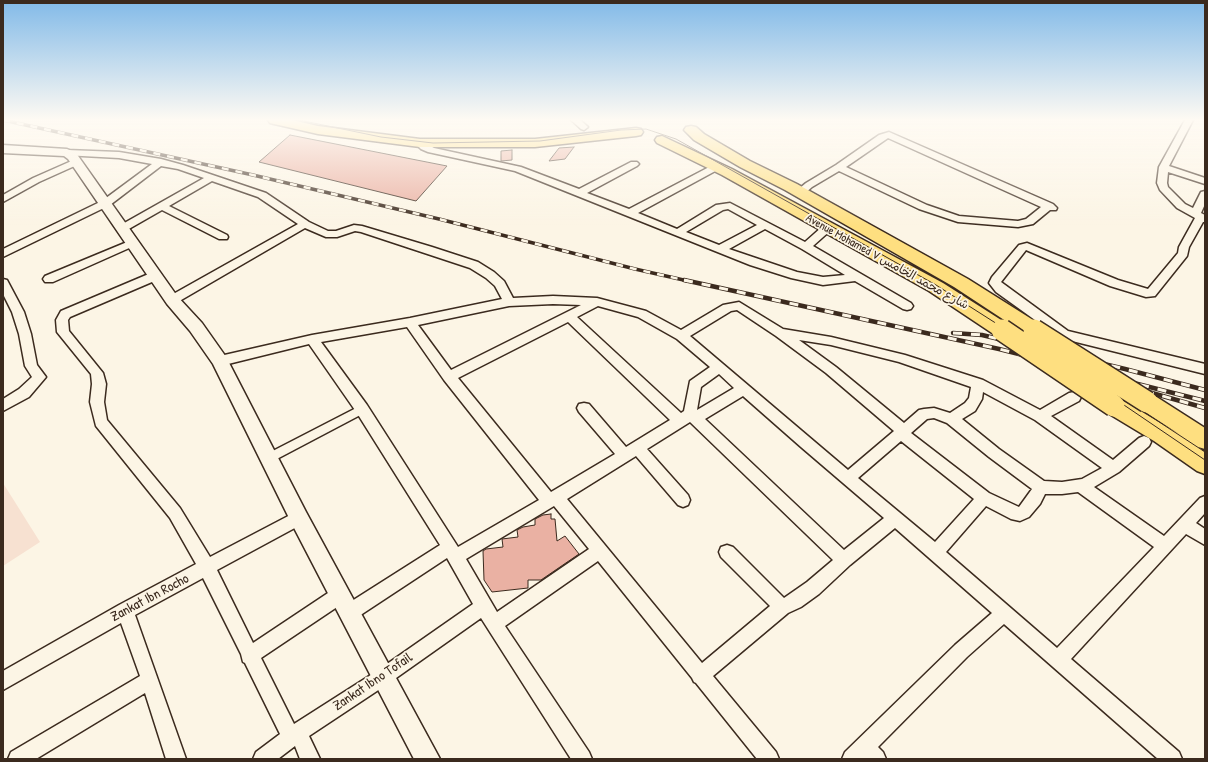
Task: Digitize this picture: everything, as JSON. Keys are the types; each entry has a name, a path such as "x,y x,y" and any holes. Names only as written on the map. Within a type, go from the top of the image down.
{"main road":[{"name":"Avenue Mohamed V شارع محمد الخامس","path":"694,156 716,166 936,288 1002,330 1114,406 1162,435 1205,464"},
{"name":"Avenue Mohamed V شارع محمد الخامس","path":"731,156 799,192 961,283 1205,440"}],"street":[{"path":"60,156 72,157 81,156"},
{"path":"115,156 160,162 180,167 262,196 305,224 326,234 337,234 354,228 368,230 474,265 490,275 500,284 509,302"},
{"path":"456,156 518,169 754,262 813,280 828,281 856,277"},
{"path":"799,192 855,156"},
{"path":"839,167 923,207 958,219 1018,224 1029,222 1050,207 934,156"},
{"path":"1170,156 1164,167 1162,183 1163,188 1181,206 1200,216"},
{"path":"3,199 72,157"},
{"path":"72,157 106,203 127,236 172,300 196,326 220,360 299,518 427,759"},
{"path":"3,253 106,203 160,162"},
{"path":"579,193 634,164"},
{"path":"630,214 716,166"},
{"path":"1164,167 1205,181"},
{"path":"49,279 127,236 161,206 211,178"},
{"path":"1204,198 1200,216 1184,247 1183,254 1151,293 1146,293 1114,283 1027,246 1023,247 996,280 996,283 1000,289 1064,335 1205,369"},
{"path":"678,233 720,207 725,205 733,207 806,247 906,306"},
{"path":"161,206 223,237"},
{"path":"172,300 305,224"},
{"path":"720,249 764,225"},
{"path":"806,247 827,228"},
{"path":"1193,231 1205,236"},
{"path":"155,276 65,314 62,320 63,332 97,373 99,384 98,402 101,422 175,513 207,568 249,656 310,759"},
{"path":"3,283 18,312 25,334 31,366 40,377 24,393 3,406"},
{"path":"220,360 312,338 410,322 509,302 553,300 597,302 642,314 681,336 719,367 1172,759"},
{"path":"449,377 597,302"},
{"path":"681,336 722,311 735,306 743,308 831,370 903,432 984,498 1012,512 1020,514 1028,508 1041,487"},
{"path":"569,316 689,417 844,560"},
{"path":"410,322 449,377 552,499 600,551 700,676 769,759"},
{"path":"780,333 831,341 901,358 978,384 1040,416 1114,468"},
{"path":"312,338 362,409 452,552 494,624 582,759"},
{"path":"689,417 695,385 719,367"},
{"path":"952,419 973,403 978,384"},
{"path":"350,612 452,552 552,499 689,417 743,389"},
{"path":"1040,416 1074,397"},
{"path":"584,408 624,455"},
{"path":"269,458 362,409"},
{"path":"848,478 919,417 929,412 952,419 994,454 1041,487 1082,487 1114,468 1144,442"},
{"path":"638,447 683,500"},
{"path":"1082,487 1165,546"},
{"path":"935,553 984,498"},
{"path":"1058,660 1205,503"},
{"name":"Zankat Ibn Rocho","path":"3,682 125,611 299,518"},
{"path":"700,676 782,608 813,588 844,560 895,519"},
{"path":"1186,525 1205,538"},
{"path":"494,624 600,551"},
{"path":"727,552 782,608"},
{"path":"249,656 340,595"},
{"name":"Zankat Ibno Tofail","path":"263,759 295,734 383,677 484,606"},
{"path":"125,611 176,759"},
{"path":"864,755 961,651 1004,613"},
{"path":"18,759 150,680"}],"shaded area":[{"path":"3,483 40,542 3,566"}],"building":[{"path":"266,156 394,156 447,166 416,201 259,162"},
{"path":"501,156 512,156 512,160 501,161"},
{"path":"553,156 568,156 565,159 549,161"},
{"path":"551,514 551,519 555,519 557,541 565,536 579,554 541,580 528,580 528,588 492,592 484,580 483,551 486,549 503,547 502,539 518,537 517,530 523,527 535,525 535,519 543,515"}],"tram line":[{"path":"705,156 936,285 1121,403 1205,460"},
{"path":"1092,378 1205,452"}],"railway":[{"path":"165,156 439,219 688,281"},
{"path":"684,280 999,349 1205,401"},
{"path":"953,333 982,335 1125,369 1205,390"},
{"path":"1145,391 1205,408"}]}
